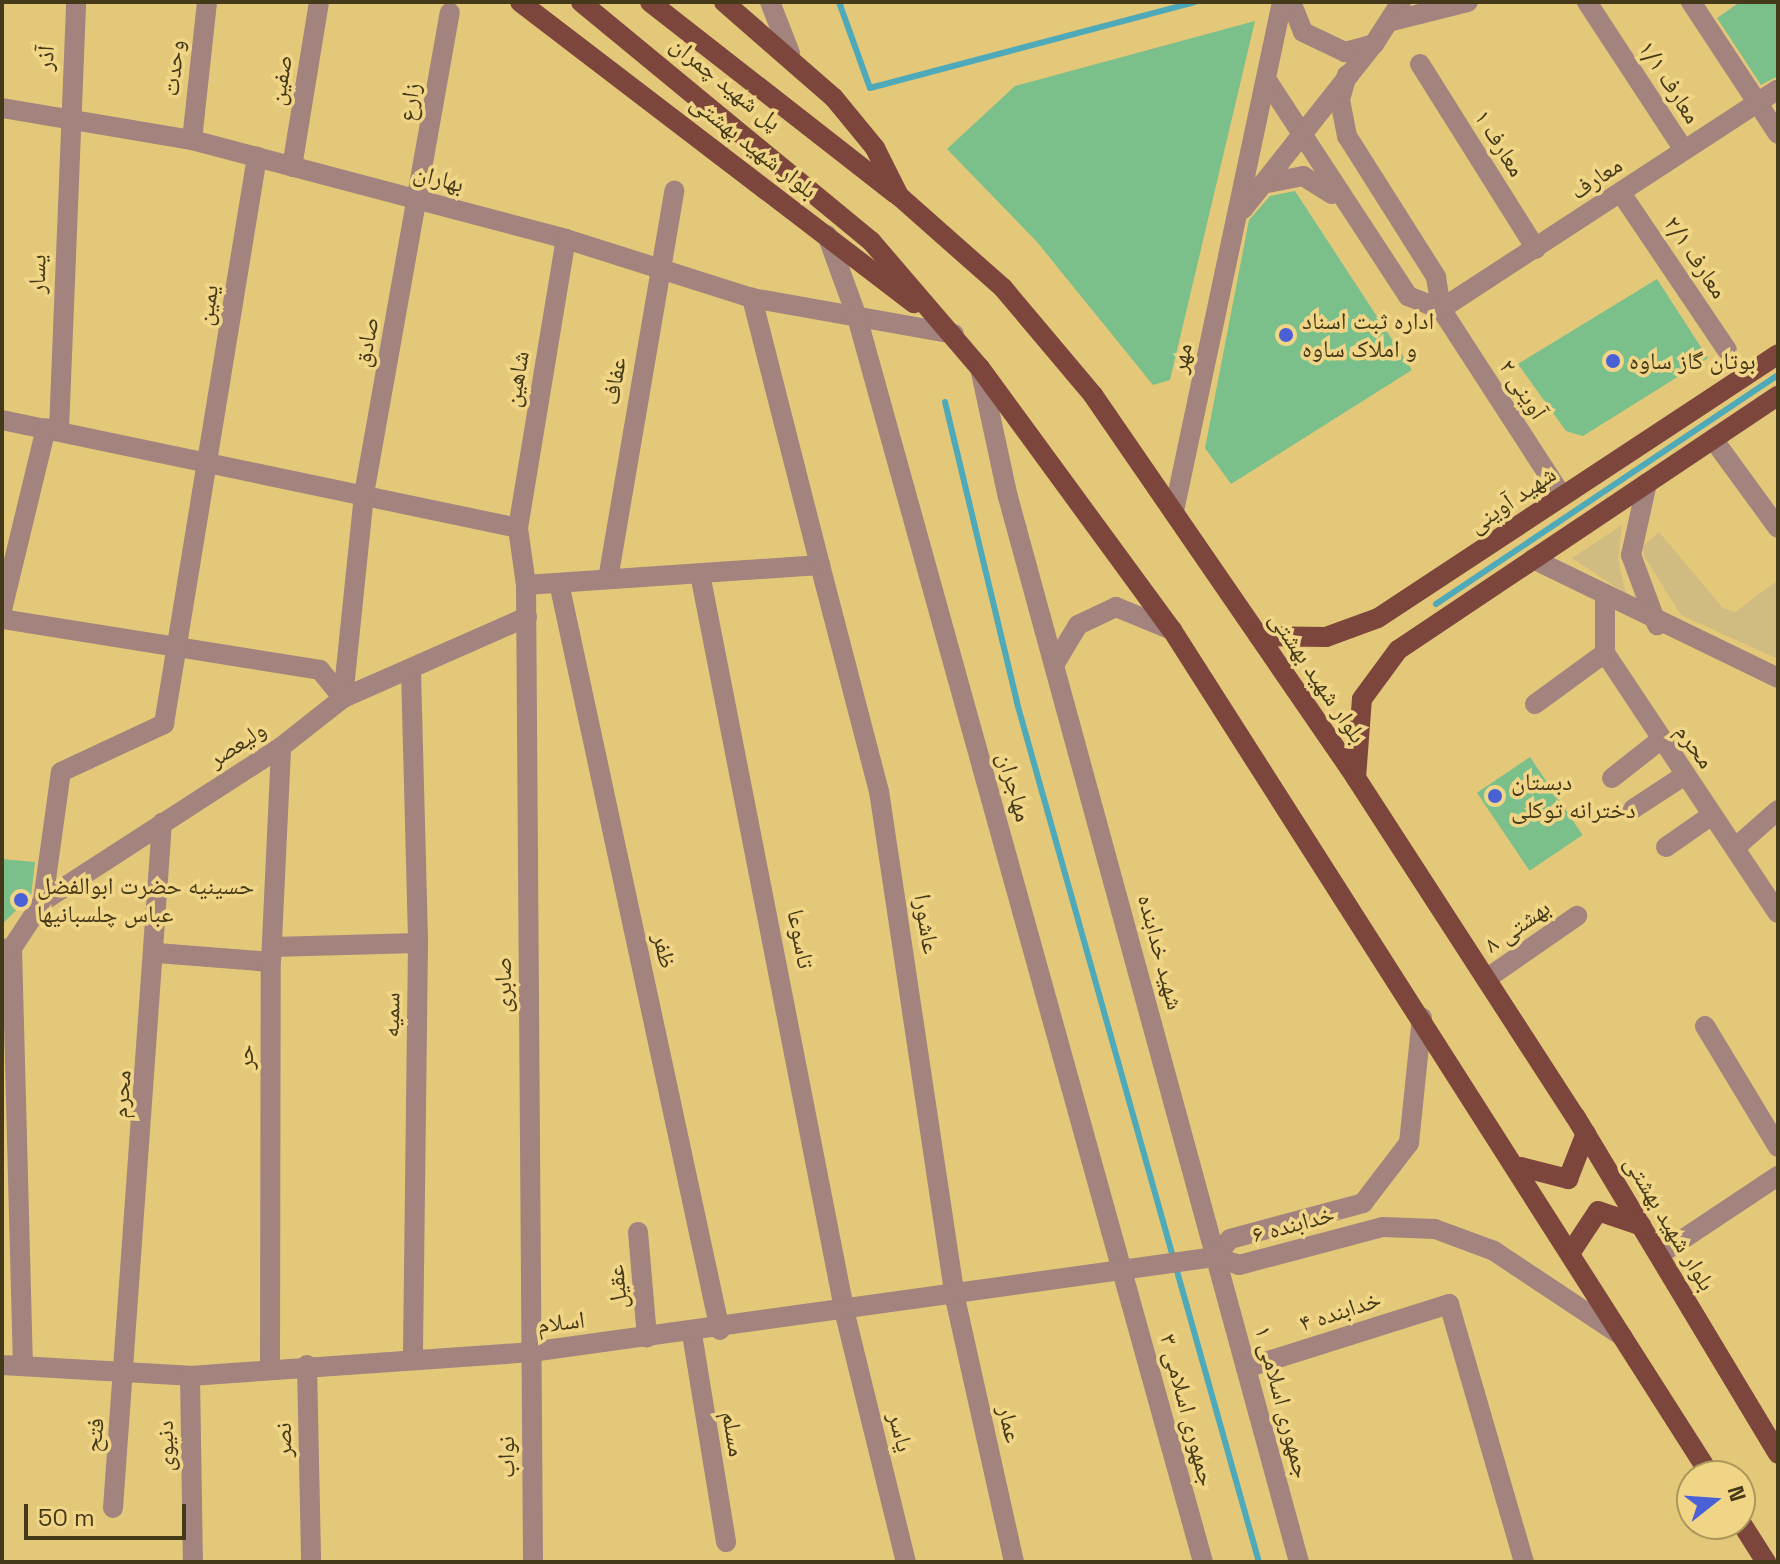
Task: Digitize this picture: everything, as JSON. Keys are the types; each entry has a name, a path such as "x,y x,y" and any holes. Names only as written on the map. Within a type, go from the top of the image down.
{"main road":[{"name":"بلوار شهید بهشتی","path":"520,2 954,334"},
{"name":"پل شهید چمران","path":"581,2 756,139 871,241"},
{"name":"پل شهید چمران","path":"650,2 778,105 899,196"},
{"name":"بلوار شهید بهشتی","path":"724,2 790,53 875,148 899,196 1003,288 1093,395 1356,778 1586,1133 1778,1454"},
{"name":"بلوار شهید بهشتی","path":"871,241 954,334 1172,630 1521,1167 1701,1460"},
{"name":"شهید آوینی","path":"1259,636 1326,637 1378,618 1778,354"},
{"path":"1356,778 1362,699 1398,650 1778,396"},
{"path":"1378,618 1398,650"},
{"path":"1521,1167 1568,1179 1586,1133"},
{"path":"1573,1249 1598,1211 1642,1226"},
{"path":"1752,1540 1766,1562"}],"street":[{"name":"آذر","path":"66,119 76,2"},
{"name":"وحدت","path":"192,140 207,2"},
{"name":"صفین","path":"292,167 319,2"},
{"path":"770,2 790,53"},
{"name":"مهر","path":"1174,511 1268,82 1282,2"},
{"path":"1291,2 1303,32 1323,46 1345,52 1374,44"},
{"path":"1397,11 1468,2"},
{"name":"معارف ۱/۱","path":"1587,2 1684,150"},
{"path":"1691,2 1778,134"},
{"name":"مهر","path":"1238,215 1397,11"},
{"name":"زارع","path":"419,199 450,13"},
{"name":"معارف ۱","path":"1420,64 1536,249"},
{"path":"1347,75 1340,100 1347,136 1436,277 1441,309"},
{"path":"1268,82 1343,202 1408,296 1441,309"},
{"name":"معارف","path":"1441,309 1778,89"},
{"name":"بهاران","path":"2,108 192,140 566,239 752,298 954,334"},
{"name":"یسار","path":"2,610 12,534 53,429 66,119"},
{"name":"یمین","path":"43,901 61,772 164,724 173,651 209,461 257,157"},
{"path":"1262,184 1303,176 1343,202"},
{"name":"عفاف","path":"608,579 674,191"},
{"name":"معارف ۲/۱","path":"1621,193 1727,350"},
{"name":"صادق","path":"343,698 364,494 419,199"},
{"name":"مهاجران","path":"827,235 857,317 1123,1272"},
{"name":"شاهین","path":"526,585 518,528 566,239"},
{"name":"عاشورا","path":"752,298 879,791 955,1298"},
{"name":"۲ آوینی","path":"1441,309 1562,496"},
{"name":"شهید خدابنده","path":"980,368 1008,497 1057,660 1215,1257"},
{"path":"2,420 518,528"},
{"path":"1713,439 1778,528"},
{"path":"1647,483 1631,555 1657,625"},
{"path":"1533,559 1657,625 1778,678"},
{"path":"526,585 820,565"},
{"name":"تاسوعا","path":"700,574 845,1314"},
{"name":"ظفر","path":"559,583 720,1330"},
{"name":"صابری","path":"526,585 531,1352"},
{"path":"1535,704 1605,653 1605,597"},
{"path":"1057,660 1078,625 1116,607 1172,630"},
{"name":"ولیعصر","path":"7,949 43,901 281,747 343,698 411,671 527,617"},
{"path":"2,619 173,651 320,670 343,698"},
{"name":"محرم","path":"1605,653 1659,741 1736,847 1778,913"},
{"name":"سمیه","path":"411,671 418,943 413,1360"},
{"path":"1612,778 1659,741"},
{"name":"حر","path":"270,1367 271,954 281,747"},
{"path":"1633,809 1685,775"},
{"path":"1736,847 1778,810"},
{"path":"1666,847 1712,815"},
{"name":"محرم","path":"128,1368 157,953 162,823"},
{"name":"بهشتی ۸","path":"1486,979 1577,916"},
{"path":"157,953 271,954 418,943"},
{"path":"7,949 7,1157 12,1365"},
{"name":"خدابنده ۶","path":"1422,1018 1413,1132 1363,1203 1230,1239 1215,1257 1239,1265 1383,1227 1435,1229 1494,1251 1623,1336"},
{"path":"1705,1026 1778,1147"},
{"path":"1659,1255 1778,1176"},
{"name":"عقیل","path":"638,1232 647,1338"},
{"name":"اسلام","path":"12,1365 128,1368 190,1376 270,1367 531,1352 845,1314 1215,1257"},
{"name":"جمهوری اسلامی ۱","path":"1215,1257 1299,1562"},
{"name":"جمهوری اسلامی ۳","path":"1123,1272 1203,1562"},
{"name":"عمار","path":"955,1298 1014,1562"},
{"name":"خدابنده ۴","path":"1246,1368 1449,1304 1524,1562"},
{"name":"یاسر","path":"845,1314 906,1562"},
{"name":"مسلم","path":"692,1334 726,1542"},
{"name":"نواب","path":"531,1352 533,1562"},
{"name":"نصر","path":"307,1365 311,1562"},
{"name":"فتح","path":"113,1508 128,1368"},
{"name":"دنیوی","path":"190,1376 193,1562"}],"shaded area":[{"path":"1622,525 1618,559 1626,594 1572,558"},
{"path":"1659,532 1723,608 1735,612 1778,580 1778,659 1681,615 1644,556 1643,546"}],"building":[{"path":"1740,2 1778,2 1778,76 1761,85 1717,18"},
{"path":"1255,21 1170,380 1153,385 1037,242 947,149 1015,86"},
{"path":"1295,191 1412,370 1231,484 1205,448 1249,220 1270,196"},
{"name":"بوتان گاز ساوه","path":"1657,279 1708,358 1583,436 1566,431 1518,364"},
{"path":"1530,757 1583,835 1530,871 1477,793"},
{"name":"حسینیه حضرت ابوالفضل عباس چلسبانیها","path":"2,859 35,862 31,896 2,924"}],"waterway":[{"path":"839,2 870,88 1195,2"},
{"path":"1436,604 1778,375"},
{"path":"945,402 1017,703 1259,1562"}],"place":[{"name":"اداره ثبت اسناد و املاک ساوه","path":"1286,335"},
{"name":"بوتان گاز ساوه","path":"1613,361"},
{"name":"دبستان دخترانه توکلی","path":"1495,796"},
{"name":"حسینیه حضرت ابوالفضل عباس چلسبانیها","path":"21,900"}]}
